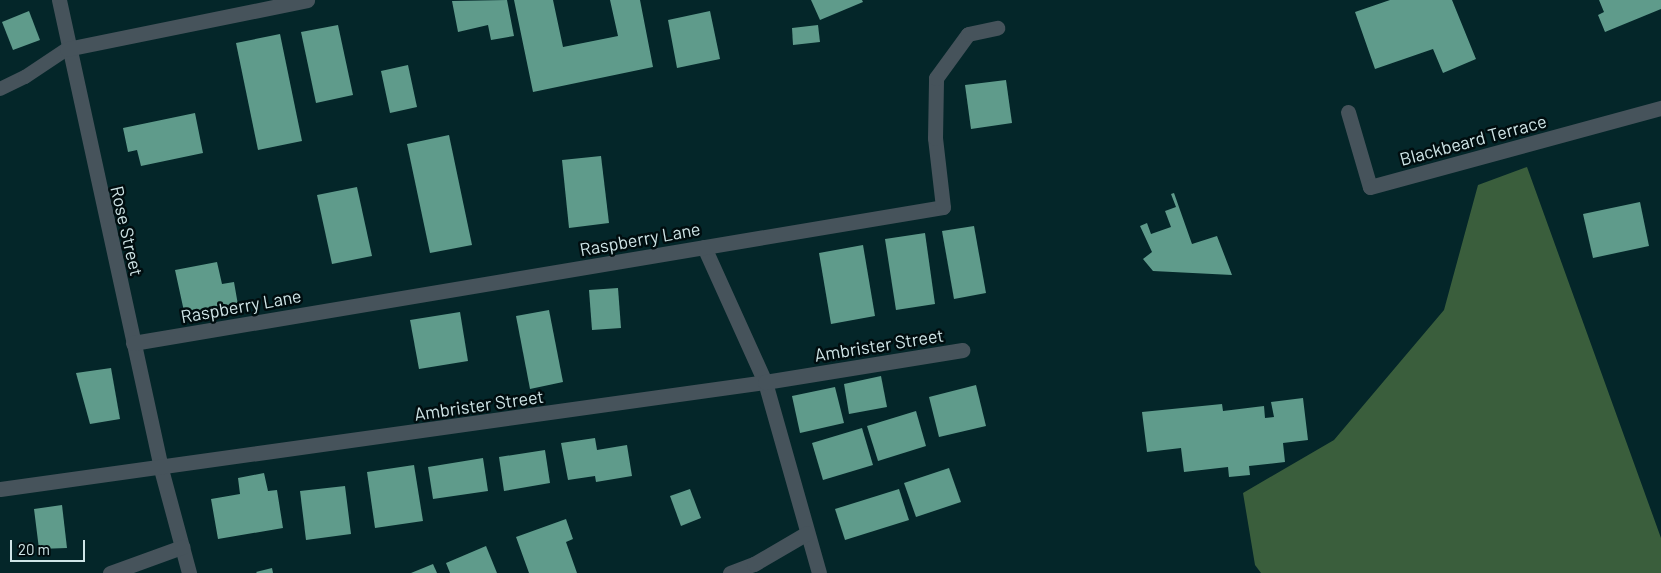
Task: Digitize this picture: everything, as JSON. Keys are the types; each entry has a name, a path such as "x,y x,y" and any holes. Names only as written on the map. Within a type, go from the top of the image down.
{"street":[{"name":"Rose Street","path":"59,0 67,49 161,469 189,573"},
{"path":"67,49 307,0"},
{"name":"Raspberry Lane","path":"133,344 943,207 935,138 936,78 968,34 997,28"},
{"name":"Blackbeard Terrace","path":"1348,112 1370,187 1661,108"},
{"path":"704,247 765,382 819,573"},
{"name":"Ambrister Street","path":"0,490 161,469 765,382 962,350"},
{"path":"730,573 754,564 807,533"},
{"path":"110,573 182,547"}],"lane":[{"path":"0,89 25,77 67,49"}],"green space":[{"path":"1527,167 1661,538 1661,573 1261,573 1255,565 1243,493 1334,440 1444,310 1478,185"}],"building":[{"path":"507,0 514,36 491,40 488,25 458,32 452,1"},
{"path":"514,0 553,0 563,47 618,36 610,0 640,0 653,67 533,92"},
{"path":"811,0 862,0 863,2 820,20"},
{"path":"1390,0 1452,0 1476,59 1443,73 1433,49 1375,69 1355,12"},
{"path":"1599,0 1661,0 1661,9 1605,32 1598,15 1604,12"},
{"path":"29,11 40,40 13,50 2,22"},
{"path":"710,11 720,59 677,68 668,20"},
{"path":"338,25 353,95 316,103 301,32"},
{"path":"818,25 820,42 793,45 792,28"},
{"path":"280,34 302,141 258,150 236,43"},
{"path":"408,65 417,107 390,113 381,71"},
{"path":"1006,80 1012,123 971,129 965,85"},
{"path":"195,113 203,153 141,166 137,150 128,152 123,128"},
{"path":"449,135 472,245 430,253 407,144"},
{"path":"601,156 609,223 569,228 562,160"},
{"path":"357,187 372,256 332,264 317,195"},
{"path":"1174,193 1192,244 1217,236 1232,275 1153,271 1143,259 1152,252 1140,226 1147,223 1151,234 1171,227 1165,211 1176,207 1171,194"},
{"path":"1640,202 1649,246 1593,258 1583,214"},
{"path":"974,226 986,293 954,299 942,231"},
{"path":"925,233 935,304 896,310 885,239"},
{"path":"863,245 875,316 831,324 819,253"},
{"path":"217,262 222,284 234,282 238,305 185,316 175,270"},
{"path":"618,288 621,328 592,330 589,290"},
{"path":"549,310 563,382 530,389 516,316"},
{"path":"460,312 468,361 419,369 410,320"},
{"path":"111,368 120,419 90,424 76,373"},
{"path":"881,376 887,407 849,414 844,384"},
{"path":"976,385 986,426 939,437 929,397"},
{"path":"835,387 844,423 800,433 792,396"},
{"path":"1303,398 1308,440 1283,443 1285,462 1249,466 1250,475 1229,477 1228,467 1184,472 1181,448 1147,452 1142,412 1222,404 1223,411 1264,406 1265,418 1274,417 1271,402"},
{"path":"916,411 926,446 878,461 867,426"},
{"path":"862,428 873,465 823,480 812,443"},
{"path":"595,438 597,450 627,445 632,476 596,482 595,476 568,480 561,443"},
{"path":"545,450 550,483 504,491 499,457"},
{"path":"483,458 488,491 433,499 428,467"},
{"path":"414,465 423,521 375,528 367,472"},
{"path":"949,468 961,502 916,517 904,483"},
{"path":"264,473 268,491 277,490 283,528 218,539 211,499 240,494 238,478"},
{"path":"345,486 351,534 306,540 300,491"},
{"path":"690,489 701,518 681,526 670,496"},
{"path":"899,489 909,520 845,540 835,509"},
{"path":"62,505 67,548 39,549 34,509"},
{"path":"566,519 573,539 566,542 577,573 529,573 516,537"},
{"path":"486,546 497,573 450,573 446,563"},
{"path":"433,564 437,573 411,573"},
{"path":"272,568 273,573 256,572"}]}
